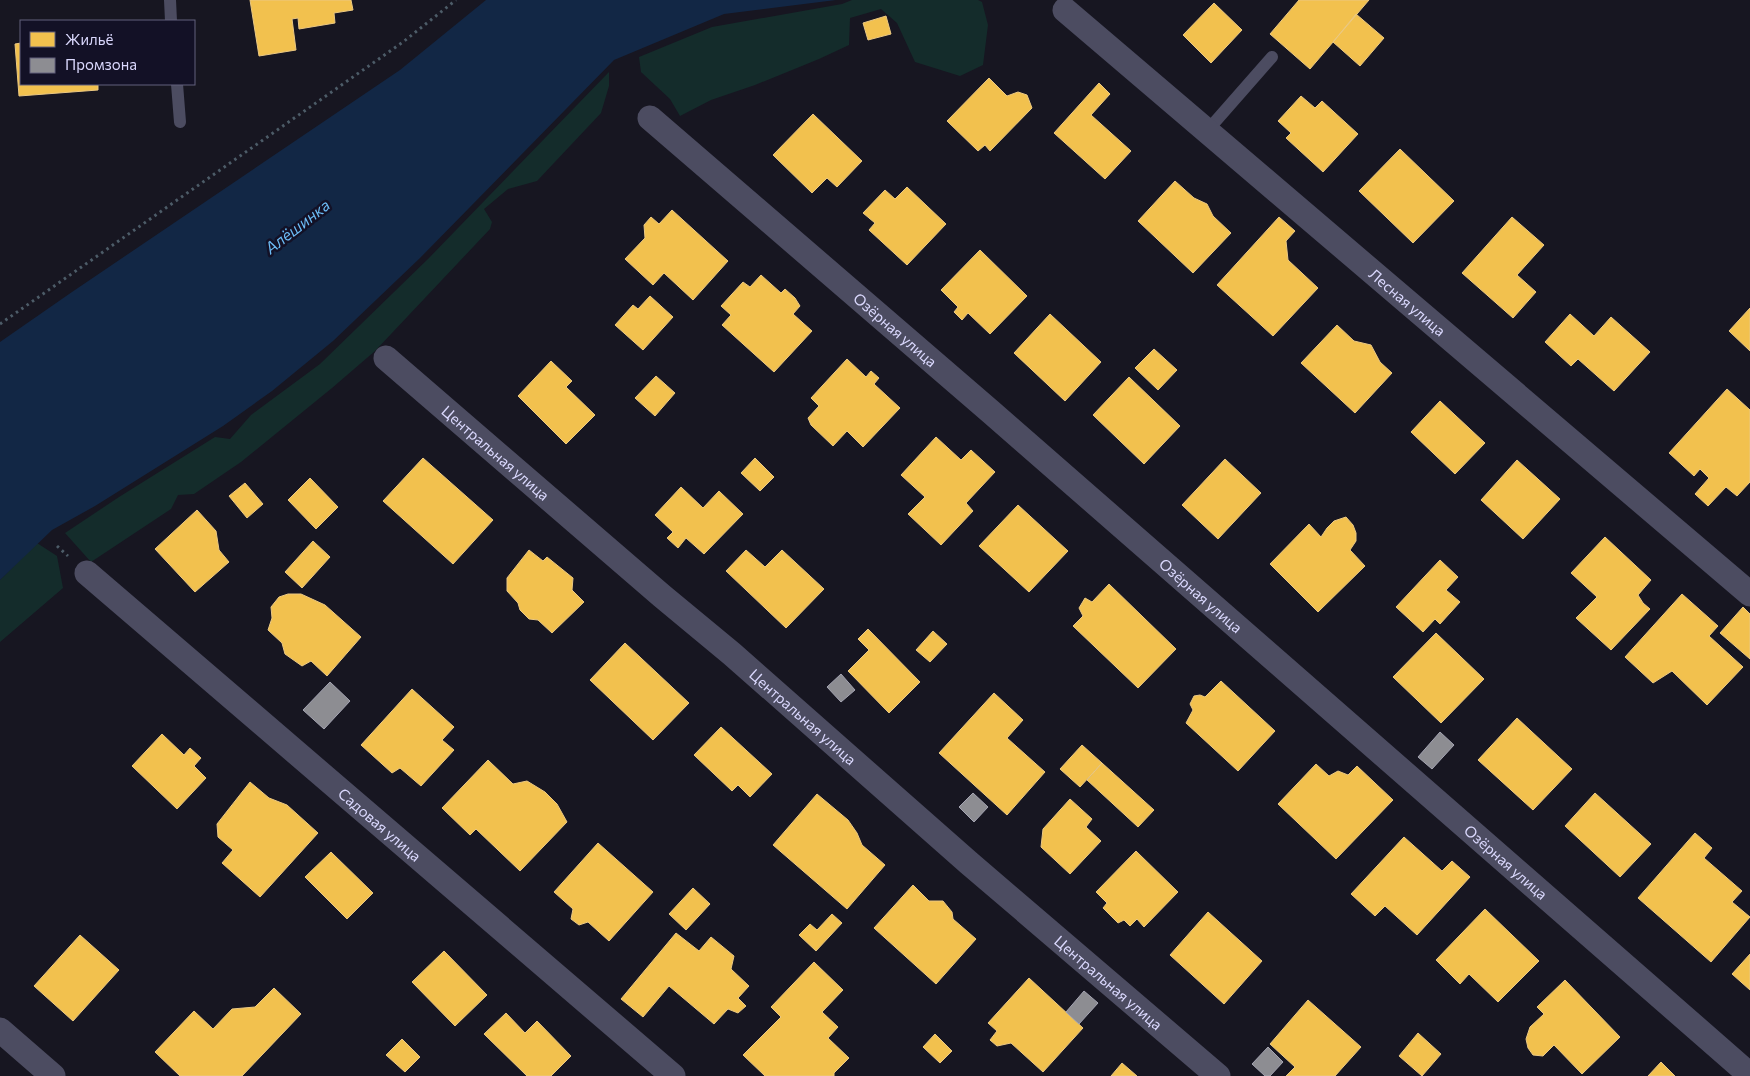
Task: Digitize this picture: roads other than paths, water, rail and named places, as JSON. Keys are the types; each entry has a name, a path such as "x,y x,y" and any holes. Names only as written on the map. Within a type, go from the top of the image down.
{"street":[{"name":"Лесная улица","path":"1065,10 1750,594"},
{"name":"Озёрная улица","path":"650,118 991,412 1750,1075"},
{"name":"Центральная улица","path":"386,358 732,654 969,863 1218,1076"},
{"name":"Садовая улица","path":"87,573 673,1076"},
{"path":"0,1030 53,1076"}],"lane":[{"path":"170,0 172,20"},
{"path":"1207,131 1272,57"},
{"path":"177,85 180,122"}],"water":[{"name":"Алёшинка","path":"486,0 836,0 724,14 614,60 420,258 333,341 272,391 223,426 95,506 52,530 0,580 0,342 400,70"}]}
